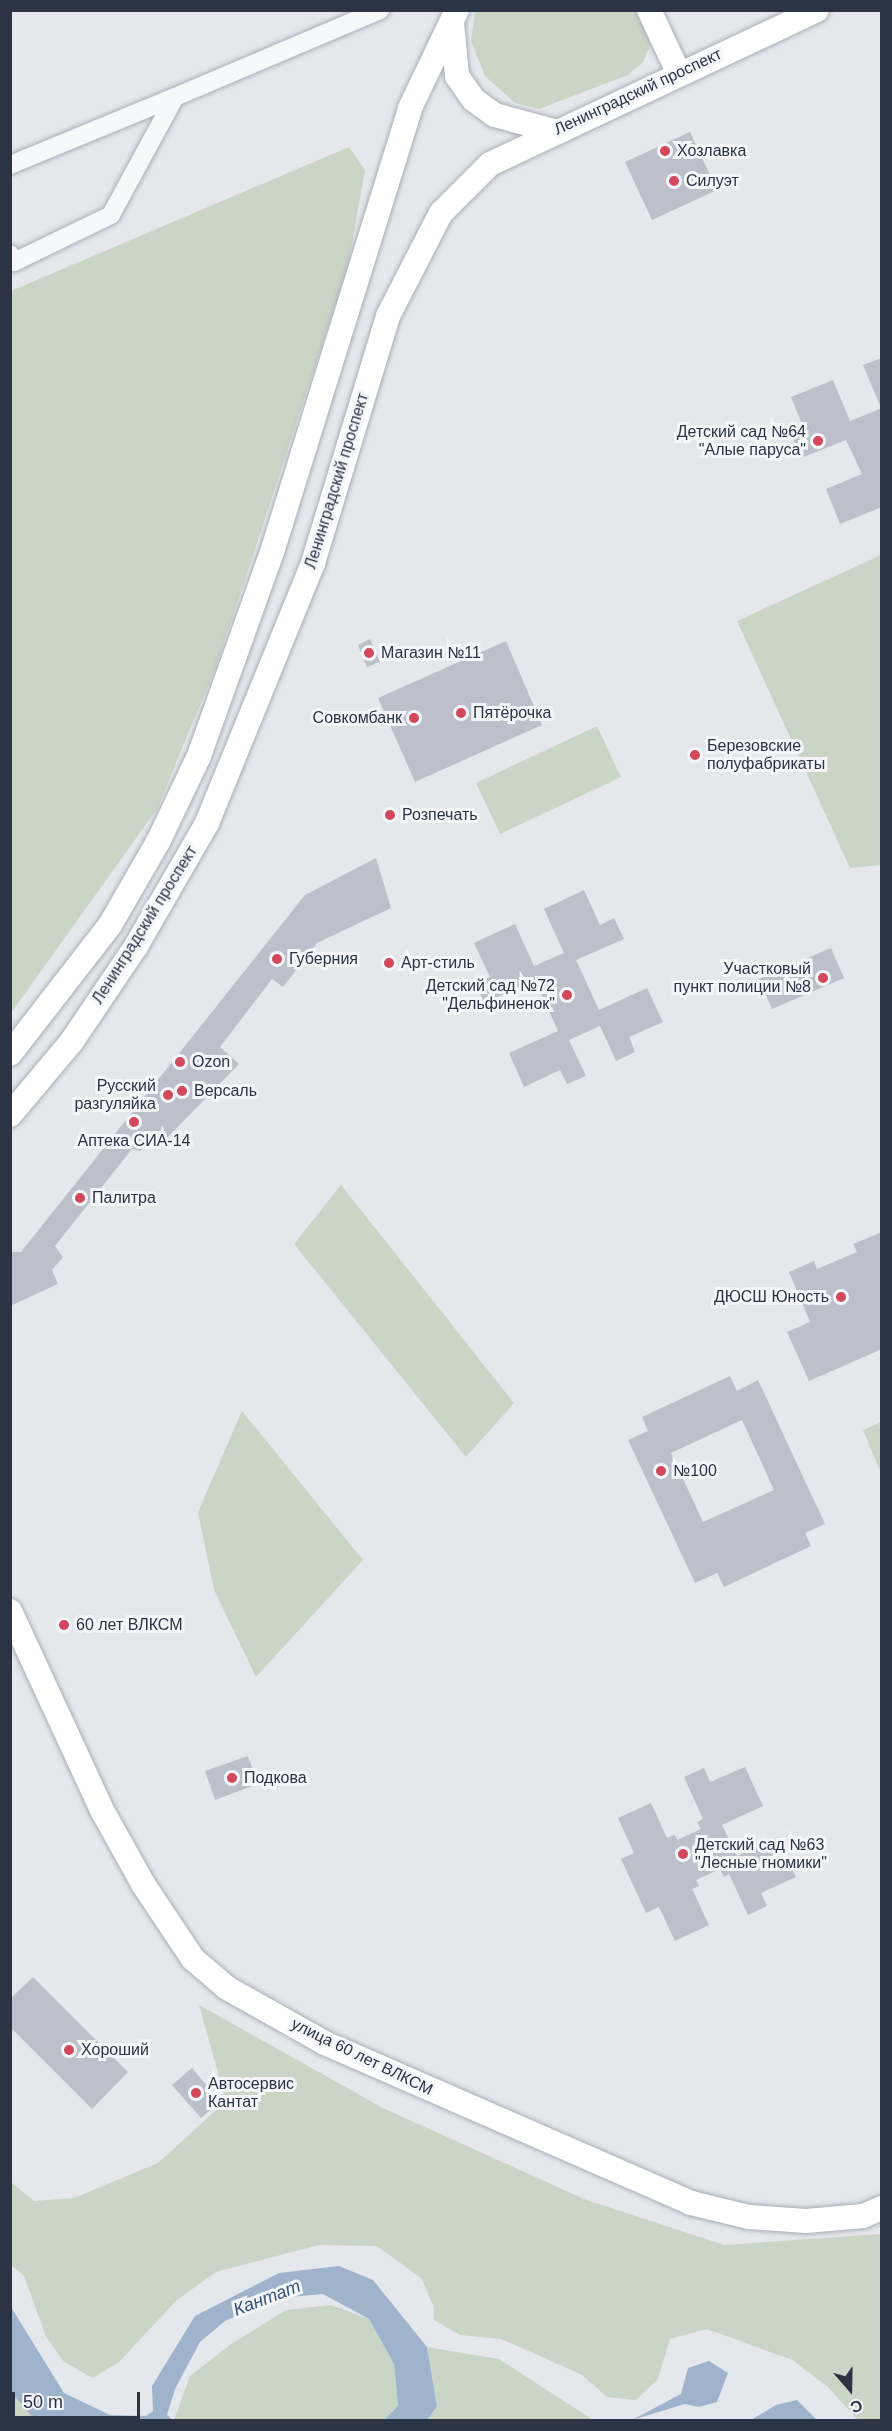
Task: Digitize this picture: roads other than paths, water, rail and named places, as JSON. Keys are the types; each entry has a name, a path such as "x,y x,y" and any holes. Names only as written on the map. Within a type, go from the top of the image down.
{"main road":[{"path":"649,10 679,74"},
{"name":"Ленинградский проспект","path":"10,1115 85,1022 136,946 207,823 313,563 388,316 441,213 490,164 553,131 817,10"},
{"path":"454,15 457,76 474,99 495,115 553,131"},
{"name":"Ленинградский проспект","path":"10,1054 110,925 158,842 200,756 273,549 410,108 454,15"},
{"name":"улица 60 лет ВЛКСМ","path":"10,1611 103,1812 143,1884 193,1959 227,1988 325,2043 691,2203 749,2217 806,2221 862,2216 882,2208"}],"street":[{"path":"10,165 380,10"},
{"path":"10,254 14,262 111,215 175,97"}],"water":[{"name":"Кантат","path":"339,2266 373,2280 427,2347 437,2406 427,2420 384,2420 398,2406 394,2364 369,2319 323,2294 278,2298 225,2321 200,2342 175,2389 167,2415 173,2420 35,2420 11,2392 11,2307 64,2393 110,2415 146,2416 153,2411 152,2386 195,2316 279,2273"},
{"path":"709,2361 728,2373 717,2402 699,2407 685,2404 632,2420 681,2394 688,2368"},
{"path":"797,2400 817,2420 751,2420 776,2405"}],"place":[{"name":"Хозлавка","path":"665,151"},
{"name":"Силуэт","path":"674,181"},
{"name":"Детский сад №64 \"Алые паруса\"","path":"818,441"},
{"name":"Магазин №11","path":"369,653"},
{"name":"Пятёрочка","path":"461,713"},
{"name":"Совкомбанк","path":"414,718"},
{"name":"Березовские полуфабрикаты","path":"695,755"},
{"name":"Розпечать","path":"390,815"},
{"name":"Губерния","path":"277,959"},
{"name":"Арт-стиль","path":"389,963"},
{"name":"Участковый пункт полиции №8","path":"823,978"},
{"name":"Детский сад №72 \"Дельфиненок\"","path":"567,995"},
{"name":"Ozon","path":"180,1062"},
{"name":"Версаль","path":"182,1091"},
{"name":"Русский разгуляйка","path":"168,1095"},
{"name":"Аптека СИА-14","path":"134,1122"},
{"name":"Палитра","path":"80,1198"},
{"name":"ДЮСШ Юность","path":"841,1297"},
{"name":"№100","path":"661,1471"},
{"name":"60 лет ВЛКСМ","path":"64,1625"},
{"name":"Подкова","path":"232,1778"},
{"name":"Детский сад №63 \"Лесные гномики\"","path":"683,1854"},
{"name":"Хороший","path":"69,2050"},
{"name":"Автосервис Кантат","path":"196,2093"}]}
